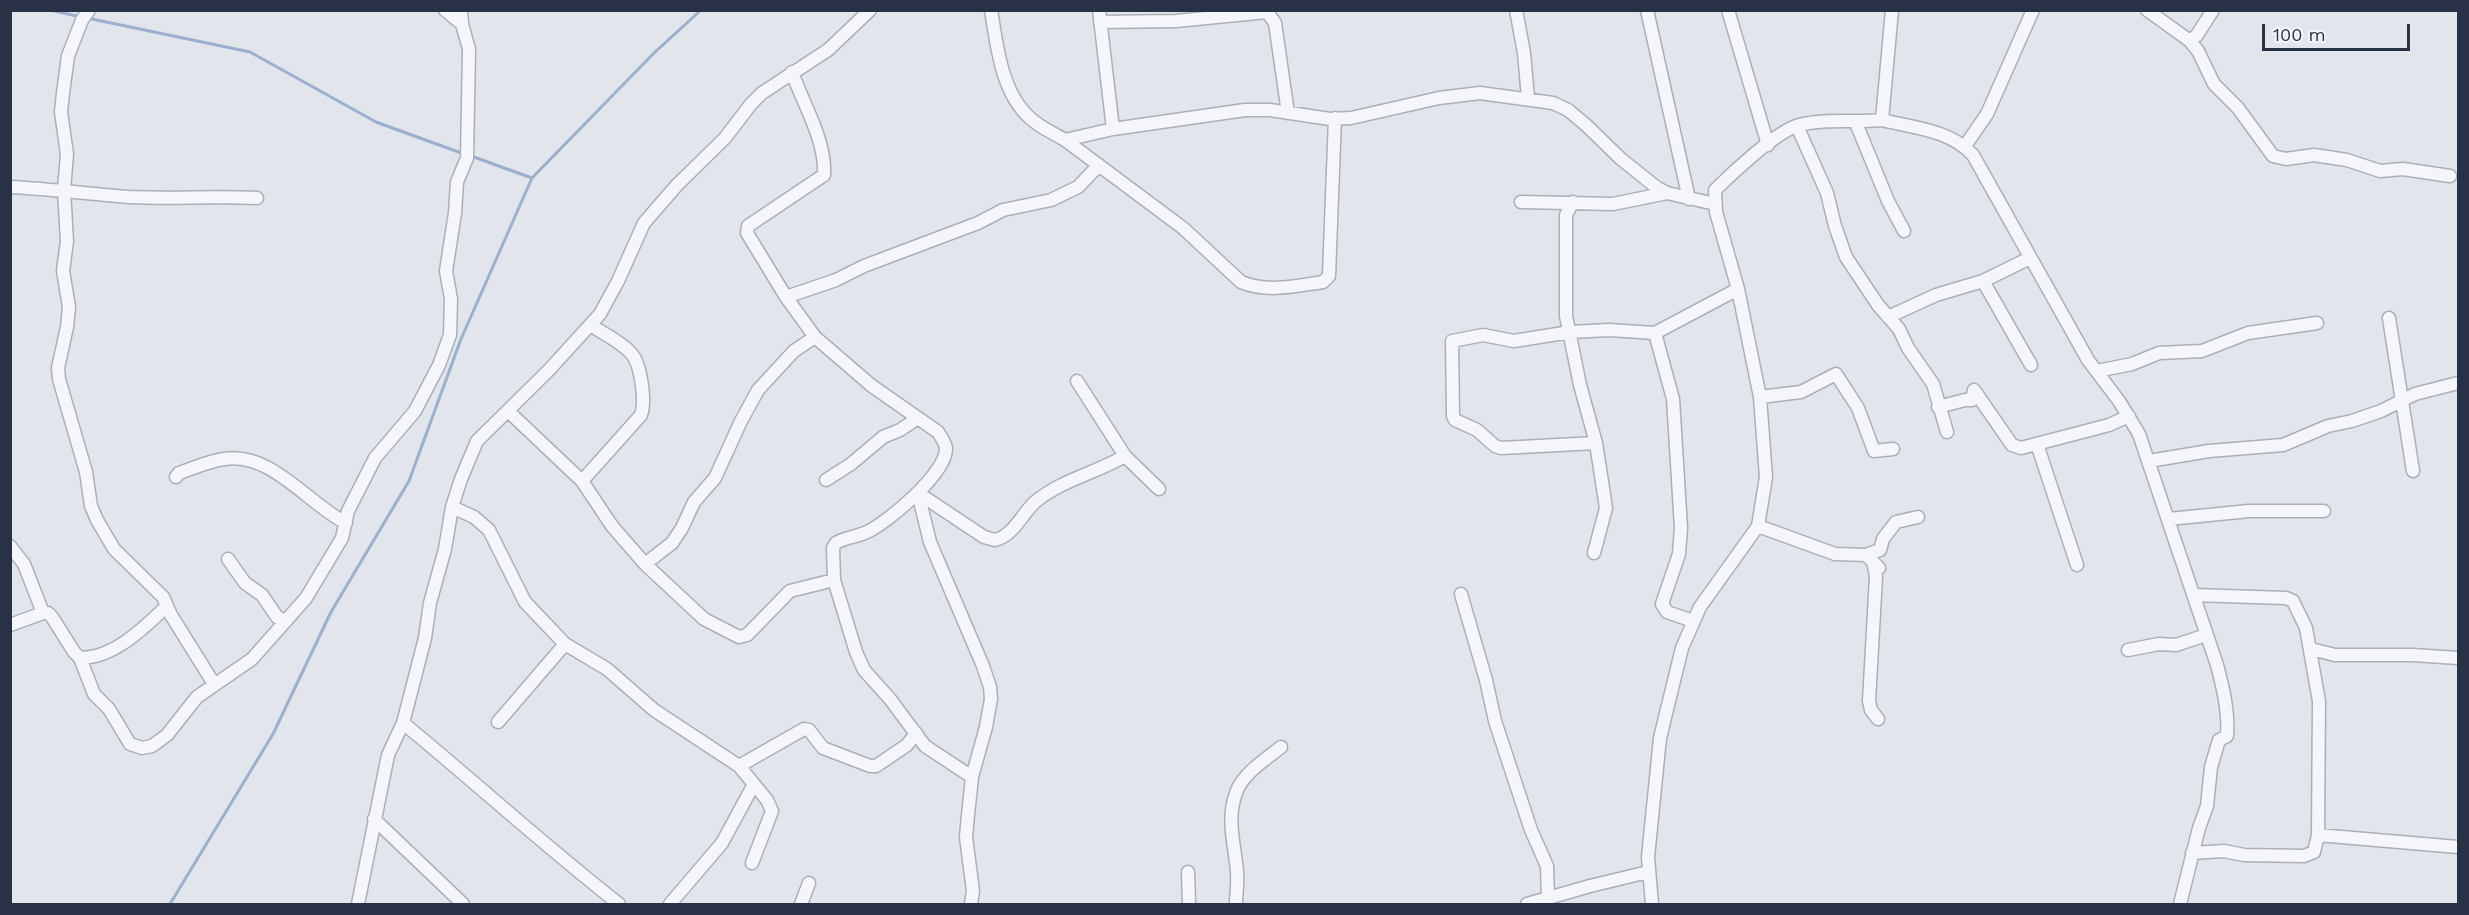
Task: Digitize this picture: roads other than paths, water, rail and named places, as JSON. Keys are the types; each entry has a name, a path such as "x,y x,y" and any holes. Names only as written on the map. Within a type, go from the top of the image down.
{"street":[{"path":"89,10 77,33 65,73 61,112 67,154 64,190 67,241 63,271 69,307 58,368 59,379 86,472 91,506 97,520 114,549 156,589 214,684"},
{"path":"445,10 462,24"},
{"path":"10,625 43,612 48,613 80,658 94,694 109,709 130,744 134,747 152,746 167,735 187,707 214,684 252,659 267,645 306,598 342,538 348,511 375,458 415,411 439,365 450,335 451,299 446,271 455,213 457,182 467,158 469,49 462,24 461,10"},
{"path":"358,904 388,754 403,723 425,638 430,603 445,549 452,507 461,478 477,441 600,314 644,223 677,185 726,138 762,93 828,50 870,10"},
{"path":"992,10 999,59 1017,102 1028,116 1041,127 1065,140 1183,228 1241,282 1250,286 1273,289 1323,282 1329,276 1335,118"},
{"path":"1516,10 1524,53 1528,98"},
{"path":"1647,10 1689,199"},
{"path":"1728,10 1768,145"},
{"path":"1882,120 1892,10"},
{"path":"1965,146 1988,114 2033,10"},
{"path":"2147,10 2190,41 2198,51 2214,84 2238,108 2273,156 2286,159 2314,155 2347,160 2380,171 2403,169 2450,176"},
{"path":"2190,41 2197,35 2212,10"},
{"path":"1113,129 1099,16 1176,21 1267,12 1275,23 1288,113"},
{"path":"792,72 819,141 824,175 748,226 747,232 786,297 815,337 872,386 938,432 946,450 943,461 918,494 890,518 874,528 836,543 833,548 834,580 855,652 864,670 925,746 972,777"},
{"path":"1065,140 1113,129 1245,110 1270,110 1351,118 1463,94 1480,93 1528,98 1553,103 1568,110 1656,188 1689,199 1715,204"},
{"path":"1652,904 1648,857 1660,738 1682,648 1700,607 1758,526 1766,477 1760,397 1738,289 1715,204 1715,190 1768,145 1797,126 1824,122 1856,123 1882,120 1951,137 1965,146 1973,155 2030,258 2097,371 2129,416 2150,461 2223,689 2228,722 2227,736 2219,740 2211,767 2207,806 2192,853 2180,904"},
{"path":"1856,123 1888,201 1904,231"},
{"path":"1797,126 1827,193 1846,257 1933,384 1947,432"},
{"path":"786,297 836,280 864,266 978,223 1003,210 1051,200 1078,187 1099,165"},
{"path":"10,187 128,197 258,198"},
{"path":"1521,202 1613,204 1667,193"},
{"path":"1574,202 1566,215 1566,316 1580,385 1596,443 1606,508 1593,553"},
{"path":"1888,316 1936,295 1983,281 2030,258"},
{"path":"1983,281 2031,365"},
{"path":"1596,443 1501,448 1495,446 1477,430 1459,422 1453,416 1452,341 1484,334 1514,341 1570,332 1609,330 1655,333 1738,289"},
{"path":"2390,318 2413,471"},
{"path":"2097,371 2132,364 2160,353 2202,351 2248,333 2317,323"},
{"path":"582,481 641,415 645,406 636,363 631,353 590,325"},
{"path":"1655,333 1673,399 1681,528 1679,554 1662,604 1667,612 1693,621"},
{"path":"645,564 672,543 694,502 715,478 758,390 794,351 815,337"},
{"path":"1760,397 1801,392 1836,374 1858,408 1874,451 1893,449"},
{"path":"1077,381 1125,456 1159,489"},
{"path":"2150,461 2209,452 2283,445 2328,426 2352,421 2402,402 2415,394 2458,383"},
{"path":"1938,407 1972,400 1974,390 2012,445 2021,448 2109,425 2129,416"},
{"path":"508,411 582,481 612,526 645,564 704,619 739,637 747,635 790,591 834,580"},
{"path":"826,480 851,464 882,437 900,430 918,418"},
{"path":"2037,444 2077,565"},
{"path":"918,494 984,537 995,540 1007,534 1035,502 1053,490 1125,456"},
{"path":"176,477 179,473 226,458 255,460 346,523"},
{"path":"918,494 930,542 990,687 991,699 986,727 972,777 966,837 973,891 971,904"},
{"path":"452,507 474,517 489,530 525,602 565,644 607,669 654,710 739,766 767,800 772,811 752,863"},
{"path":"2169,519 2249,511 2324,512"},
{"path":"1758,526 1835,554 1866,555 1880,550 1883,539 1896,522 1918,518"},
{"path":"10,546 24,564 43,612"},
{"path":"1866,555 1879,568 1874,566 1876,577 1869,701 1871,710 1878,719"},
{"path":"228,559 245,583 262,595 277,617 286,621"},
{"path":"1461,594 1486,680 1494,721 1531,831 1547,866 1548,898"},
{"path":"2192,853 2224,851 2244,855 2304,855 2314,852 2318,835 2320,715 2306,628 2294,601 2286,598 2193,595"},
{"path":"80,658 93,658 108,652 129,639 167,606"},
{"path":"2128,650 2159,644 2176,645 2206,635"},
{"path":"498,722 565,644"},
{"path":"2310,649 2325,655 2413,655 2458,658"},
{"path":"403,723 478,785 510,816 619,904"},
{"path":"739,766 804,729 809,730 823,748 870,766 876,766 907,745 916,732"},
{"path":"1236,904 1238,873 1230,836 1236,791 1256,768 1281,747"},
{"path":"670,904 722,843 754,784"},
{"path":"374,819 462,904"},
{"path":"2318,835 2458,847"},
{"path":"1188,872 1189,904"},
{"path":"1527,904 1648,872"},
{"path":"801,904 810,883"}],"waterway":[{"path":"50,10 81,17"},
{"path":"170,904 273,734 331,612 409,481 461,339 532,178 654,53 701,10"},
{"path":"87,18 250,52 376,122 464,154"},
{"path":"471,156 532,178"}]}
